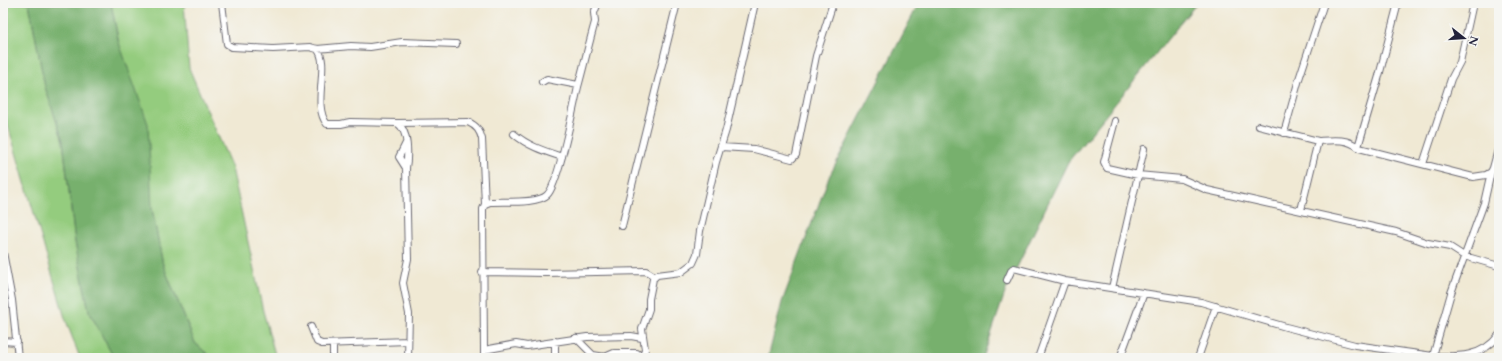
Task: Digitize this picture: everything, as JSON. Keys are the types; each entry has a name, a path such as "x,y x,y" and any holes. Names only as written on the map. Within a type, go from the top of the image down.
{"street":[{"path":"222,3 225,38 227,44 232,47 273,49 310,46 317,48 351,46 370,47 402,42 456,44"},
{"path":"485,204 512,200 526,201 547,196 552,190 562,157 578,85 595,22 594,12 598,3"},
{"path":"622,226 677,3"},
{"path":"482,272 546,273 646,270 654,276 681,272 696,259 700,231 755,3"},
{"path":"721,147 754,150 786,159 792,159 796,155 816,56 833,3"},
{"path":"1284,133 1299,79 1324,3"},
{"path":"1358,147 1380,76 1398,3"},
{"path":"1423,164 1451,79 1460,62 1473,3"},
{"path":"317,48 321,54 322,61 320,93 323,114 327,124 336,125 350,122 468,122 475,125 480,132 482,140 485,204 483,209 482,272 484,358"},
{"path":"542,82 547,79 578,85"},
{"path":"1115,121 1104,165 1107,168 1138,175 1182,180 1207,190 1396,232 1428,243 1450,247 1464,256 1499,266"},
{"path":"397,123 402,126 408,155 406,168 408,259 403,283 409,314 408,358"},
{"path":"1259,126 1318,141 1335,139 1351,143 1358,147 1473,177 1486,175 1491,172"},
{"path":"514,134 522,141 540,150 562,157"},
{"path":"1301,210 1318,141"},
{"path":"1433,356 1451,293 1484,203 1499,146"},
{"path":"1112,288 1144,149"},
{"path":"3,252 12,300 18,358"},
{"path":"1007,280 1012,269 1014,268 1065,281 1176,297 1216,306 1286,327 1355,345 1433,356 1479,352 1492,345 1499,335"},
{"path":"576,338 593,355 605,357 614,353 641,356 645,349 642,329 649,309 650,291 654,276"},
{"path":"1038,358 1065,281"},
{"path":"1120,358 1144,292"},
{"path":"1198,358 1216,306"},
{"path":"311,327 317,342 322,344 408,340"},
{"path":"631,336 642,329"},
{"path":"484,350 516,344 527,346 576,338 631,336 643,339"},
{"path":"3,341 17,342"},
{"path":"555,341 555,358"},
{"path":"333,344 333,358"}],"green space":[{"path":"3,3 29,3 45,87 63,141 75,242 89,311 114,358 80,358 65,318 4,112"},
{"path":"29,3 111,3 118,40 148,124 152,209 163,265 195,343 212,358 114,358 89,311 75,242 63,141 45,87"},
{"path":"111,3 184,3 189,68 232,168 263,311 276,358 212,358 195,343 163,265"},
{"path":"919,3 1197,3 1068,162 1006,290 983,358 768,358 782,302 829,177"}]}
